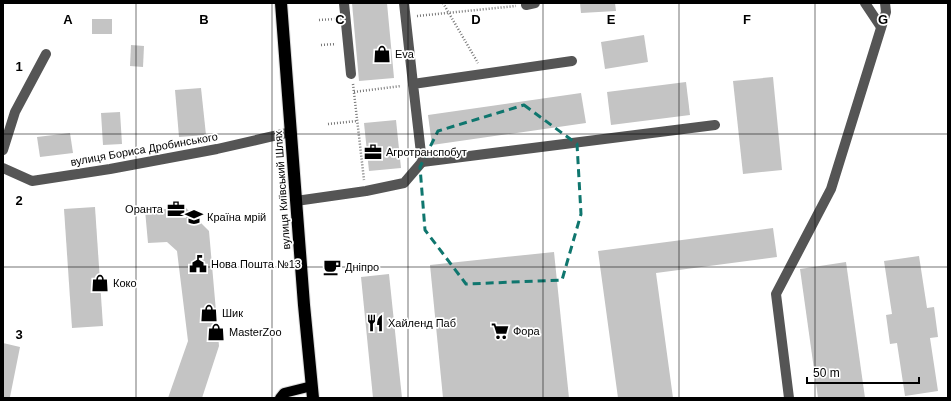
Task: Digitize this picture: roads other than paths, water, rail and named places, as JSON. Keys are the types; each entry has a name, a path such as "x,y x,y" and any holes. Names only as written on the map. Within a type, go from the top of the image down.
{"highway":[{"name":"вулиця Київський Шлях","path":"281,3 304,305 313,398"}],"main road":[{"path":"280,398 284,393 312,386"}],"street":[{"path":"344,3 352,74"},
{"path":"404,3 422,162"},
{"path":"865,3 882,27"},
{"path":"789,398 776,294 831,189 882,27 886,12 885,3"},
{"path":"3,150 14,112 46,54"},
{"path":"413,84 572,61"},
{"path":"296,201 366,191 404,183 422,162 715,124"},
{"name":"вулиця Бориса Дробинського","path":"3,168 32,181 110,169 201,152 291,132"}],"place":[{"name":"Eva","path":"382,54"},
{"name":"Агротранспобут","path":"373,152"},
{"name":"Оранта","path":"176,209"},
{"name":"Країна мрій","path":"194,217"},
{"name":"Нова Пошта №13","path":"198,264"},
{"name":"Дніпро","path":"332,267"},
{"name":"Коко","path":"100,283"},
{"name":"Шик","path":"209,313"},
{"name":"Хайленд Паб","path":"375,323"},
{"name":"Фора","path":"500,331"},
{"name":"MasterZoo","path":"216,332"}]}
